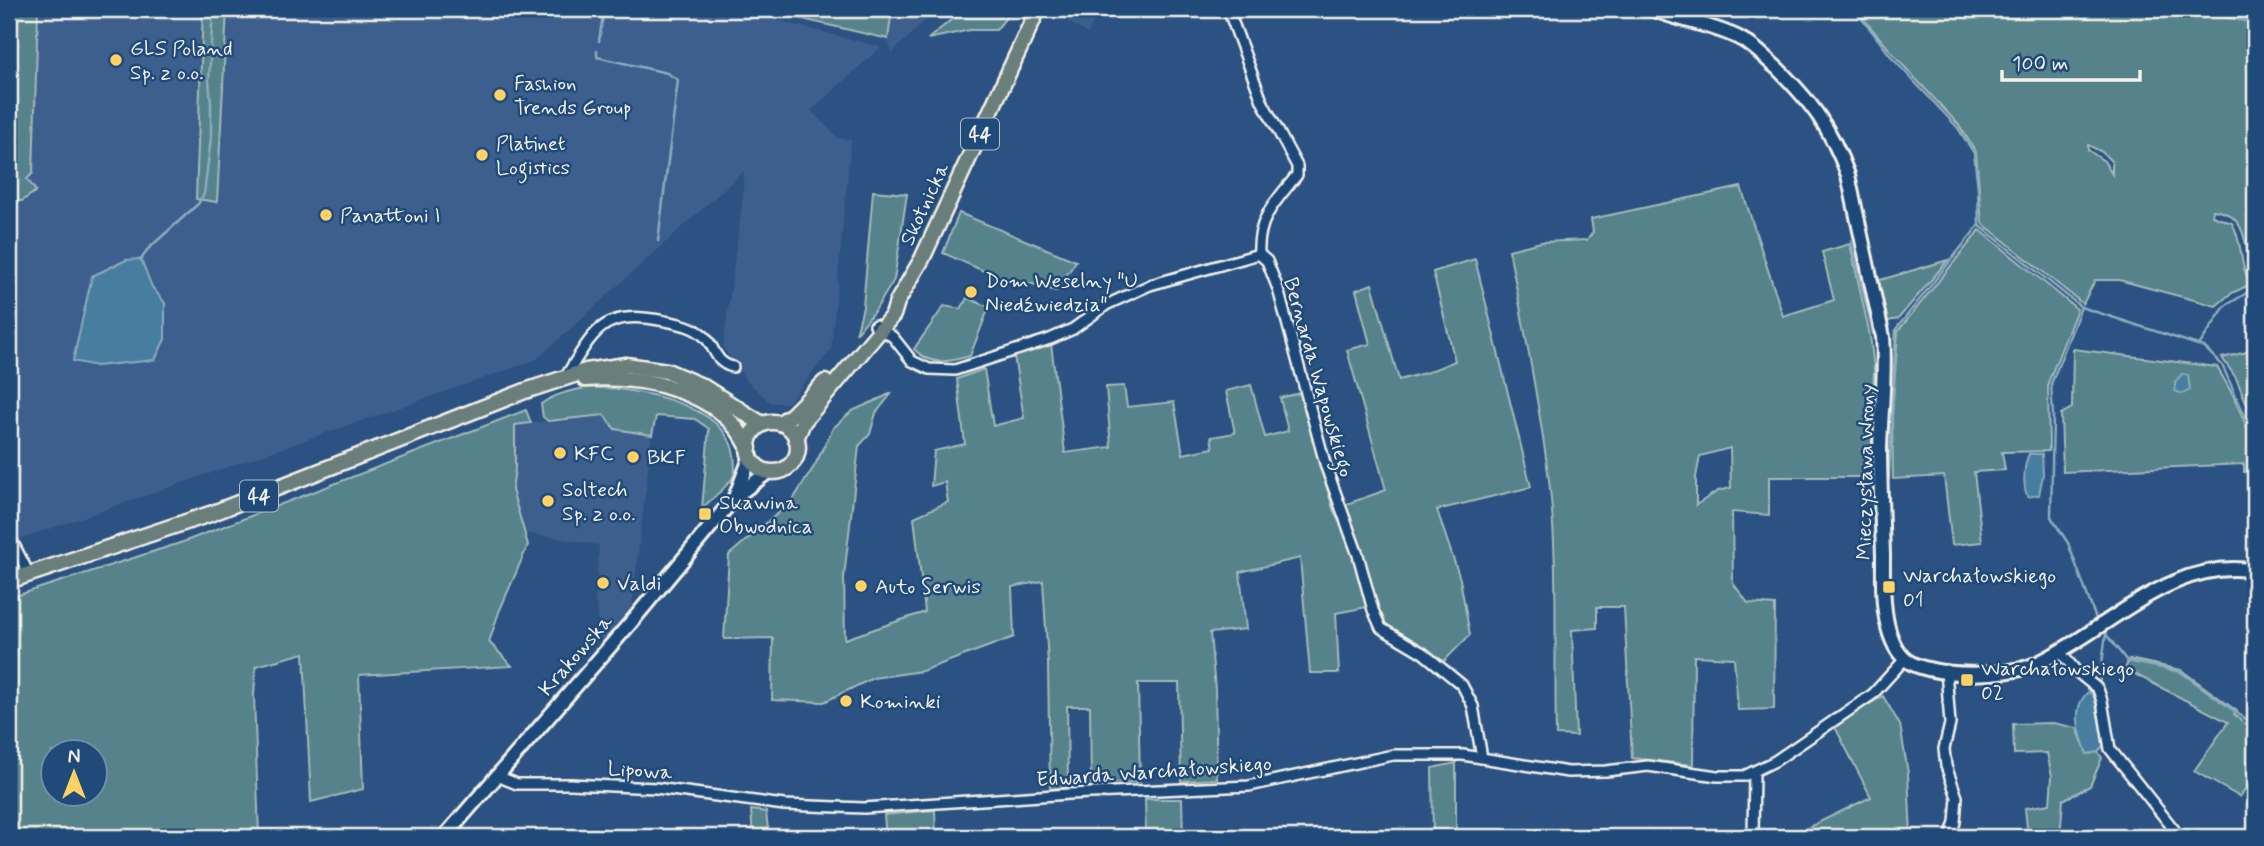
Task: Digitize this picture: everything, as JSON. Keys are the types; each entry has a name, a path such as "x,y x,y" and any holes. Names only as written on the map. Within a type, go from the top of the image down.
{"main road":[{"name":"Skotnicka","path":"840,372 878,328 885,312 897,302 922,259 1038,9"},
{"name":"44","path":"9,581 210,514 524,391 595,369 626,365 667,371 702,386 762,424"},
{"name":"44","path":"780,423 840,372"},
{"name":"44","path":"562,379 626,379 662,384 683,392 715,409 736,427 757,467 768,472 779,472 790,465 796,453 796,439 803,422 840,372"},
{"path":"750,452 753,432 762,424 780,423 796,439"}],"street":[{"path":"1228,9 1262,101 1297,166 1297,175 1271,206 1263,221 1258,242 1259,254"},
{"name":"Mieczysława Wrony","path":"1652,9 1710,26 1758,49 1805,96 1824,120 1838,150 1847,175 1883,337 1885,362 1880,447 1884,609 1892,641 1905,659"},
{"name":"Bernarda Wapowskiego","path":"878,328 893,337 912,361 929,369 955,370 1073,329 1106,305 1150,285 1259,254 1267,261 1278,289 1326,467 1358,555 1373,610 1381,628 1423,653 1462,685 1473,706 1482,758"},
{"path":"562,379 597,330 615,319 636,316 691,327 705,337 725,366 733,368"},
{"path":"583,348 585,362 595,369"},
{"name":"Krakowska","path":"735,497 750,452"},
{"name":"Krakowska","path":"444,837 694,549 735,497 768,472"},
{"path":"9,534 29,574"},
{"path":"1905,659 1928,668 1988,674 2011,672 2035,664 2144,598 2185,579 2217,569 2255,572"},
{"path":"2059,651 2077,672 2098,690 2110,749 2180,837"},
{"name":"Edwarda Warchałowskiego","path":"780,804 864,808 1069,794 1249,786 1393,755 1448,754 1568,772 1648,766 1717,776 1744,776 1775,761 1873,694 1905,659"},
{"path":"1945,670 1950,724 1944,749 1945,766 1957,797 1955,822 1950,837"},
{"path":"1753,837 1754,772"},
{"name":"Lipowa","path":"497,776 517,784 656,788 780,804"}],"shaded area":[{"path":"9,9 733,9 881,47 811,111 838,138 851,140 831,350 788,403 771,403 746,380 723,347 744,171 536,360 9,543"},
{"path":"892,9 937,9 892,53 888,39"},
{"path":"1060,9 1100,9 1088,34 1058,15"},
{"path":"141,259 152,287 165,303 165,339 155,360 96,366 73,361 92,276 126,260"},
{"path":"2182,374 2188,375 2190,390 2183,394 2175,391 2175,382"},
{"path":"604,415 615,429 652,435 632,606 601,642 595,599 599,545 525,533 512,490 515,425"},
{"path":"2029,454 2042,454 2043,475 2039,495 2028,497 2024,476"},
{"path":"2088,692 2094,696 2104,745 2098,752 2087,754 2079,731 2078,714 2079,706"}],"green space":[{"path":"9,9 38,9 33,173 27,179 36,191 22,201 9,200"},
{"path":"203,9 227,9 217,202 196,199"},
{"path":"760,9 892,9 888,39"},
{"path":"964,9 1013,9 996,30 970,30 928,39"},
{"path":"1855,9 2255,9 2255,275 2251,272 2245,241 2238,224 2224,212 2213,210 2212,216 2232,223 2244,269 2251,284 2230,294 2216,306 2119,280 2095,280 2083,304 1982,223 1976,152 1959,125","holes":["2088,145 2102,152 2112,162 2112,174 2104,161 2088,150"]},
{"path":"1741,187 1783,316 1834,300 1822,252 1850,244 1870,336 1874,367 1871,477 1769,477 1769,515 1732,512 1733,583 1748,603 1775,605 1774,709 1738,710 1734,658 1694,656 1693,765 1632,758 1624,607 1597,607 1597,628 1572,630 1576,736 1556,735 1555,575 1549,480 1509,250 1541,242 1587,240 1593,232 1591,219","holes":["1730,448 1731,488 1718,491 1696,505 1696,477 1700,456"]},
{"path":"873,191 907,194 894,280 856,334 863,307"},
{"path":"959,213 1076,261 1056,291 1026,282 1002,279 943,253"},
{"path":"1980,230 2077,309 2048,383 2049,451 2002,452 2005,470 1974,472 1982,542 1952,545 1944,476 1893,479 1892,416 1898,331"},
{"path":"1475,259 1531,487 1437,510 1460,579 1470,635 1444,661 1383,624 1375,606 1366,564 1341,506 1386,490 1347,350 1370,344 1356,290 1372,284 1399,380 1455,361 1433,272"},
{"path":"1948,260 1898,319 1888,321 1877,281"},
{"path":"967,298 989,307 970,356 940,362 920,355 914,349 944,306 961,309"},
{"path":"1051,344 1065,453 1111,447 1106,387 1124,386 1127,407 1174,402 1183,454 1213,448 1211,437 1235,433 1226,391 1251,385 1265,437 1288,431 1280,398 1300,393 1333,509 1355,555 1367,607 1336,613 1339,673 1310,673 1300,558 1240,572 1246,629 1210,633 1215,689 1217,779 1181,781 1179,683 1138,683 1140,782 1091,784 1090,706 1067,706 1068,787 1050,789 1048,664 1043,581 1012,587 1014,637 922,671 873,678 824,702 772,700 773,638 724,639 729,555 792,501 815,465 833,428 852,411 892,393 876,413 870,434 859,446 844,577 845,639 925,612 914,517 948,502 945,482 931,486 934,451 965,444 957,379 984,369 993,426 1024,418 1014,356"},
{"path":"2073,349 2217,367 2233,395 2255,446 2255,471 2244,472 2244,464 2063,472 2061,414 2072,408"},
{"path":"2255,350 2255,423 2236,378 2222,358"},
{"path":"586,388 650,394 695,410 714,422 727,437 734,455 733,477 702,508 709,429 695,419 656,416 652,435 615,429 604,415 548,421 543,417 541,404 562,393"},
{"path":"526,410 531,423 515,425 512,490 528,545 489,642 512,666 359,675 363,789 311,802 304,653 256,666 254,695 259,837 9,837 9,598 183,542"},
{"path":"2129,659 2181,670 2237,711 2234,714 2255,733 2255,775 2240,797 2194,771 2228,722 2125,669"},
{"path":"1883,696 1900,725 1908,773 1911,837 1814,837 1807,828 1871,797 1834,725"},
{"path":"2053,723 2077,728 2087,754 2098,752 2102,758 2090,786 2063,800 2060,837 2028,837 2025,808 2050,804 2052,776 2047,753 2014,754 2013,724"},
{"path":"1456,763 1456,837 1433,837 1432,768"},
{"path":"1145,799 1182,799 1183,837 1146,837"},
{"path":"751,810 766,812 769,837 753,837"},
{"path":"935,810 936,837 886,837 884,815"}],"waterway":[{"path":"141,260 147,250 198,204 204,194 211,138 209,80 213,9"},
{"path":"599,41 604,9"},
{"path":"787,9 848,16"},
{"path":"1855,9 1893,59 1958,128 1974,153 1979,225 2081,307 2204,347 2222,365 2255,438"},
{"path":"2181,9 2255,23"},
{"path":"597,51 597,57 667,73 678,80 658,241"},
{"path":"1889,479 1896,329 1979,225"},
{"path":"1851,241 1873,334"},
{"path":"2200,344 2225,306 2250,291 2255,292"},
{"path":"2081,307 2051,384 2051,517 2068,543 2096,619"},
{"path":"2105,633 2127,661 2181,672 2255,726"},
{"path":"2099,685 2106,634"},
{"path":"2255,781 2248,797 2255,804"}],"place":[{"name":"GLS Poland Sp. z o.o.","path":"116,60"},
{"name":"Fashion Trends Group","path":"500,95"},
{"name":"Platinet Logistics","path":"482,155"},
{"name":"Panattoni I","path":"326,215"},
{"name":"Dom Weselny \"U Niedźwiedzia\"","path":"971,292"},
{"name":"KFC","path":"560,453"},
{"name":"BKF","path":"633,457"},
{"name":"Soltech Sp. z o.o.","path":"548,501"},
{"name":"Skawina Obwodnica","path":"705,514"},
{"name":"Valdi","path":"603,583"},
{"name":"Auto Serwis","path":"861,586"},
{"name":"Warchałowskiego 01","path":"1889,587"},
{"name":"Warchałowskiego 02","path":"1967,680"},
{"name":"Kominki","path":"846,701"}]}
